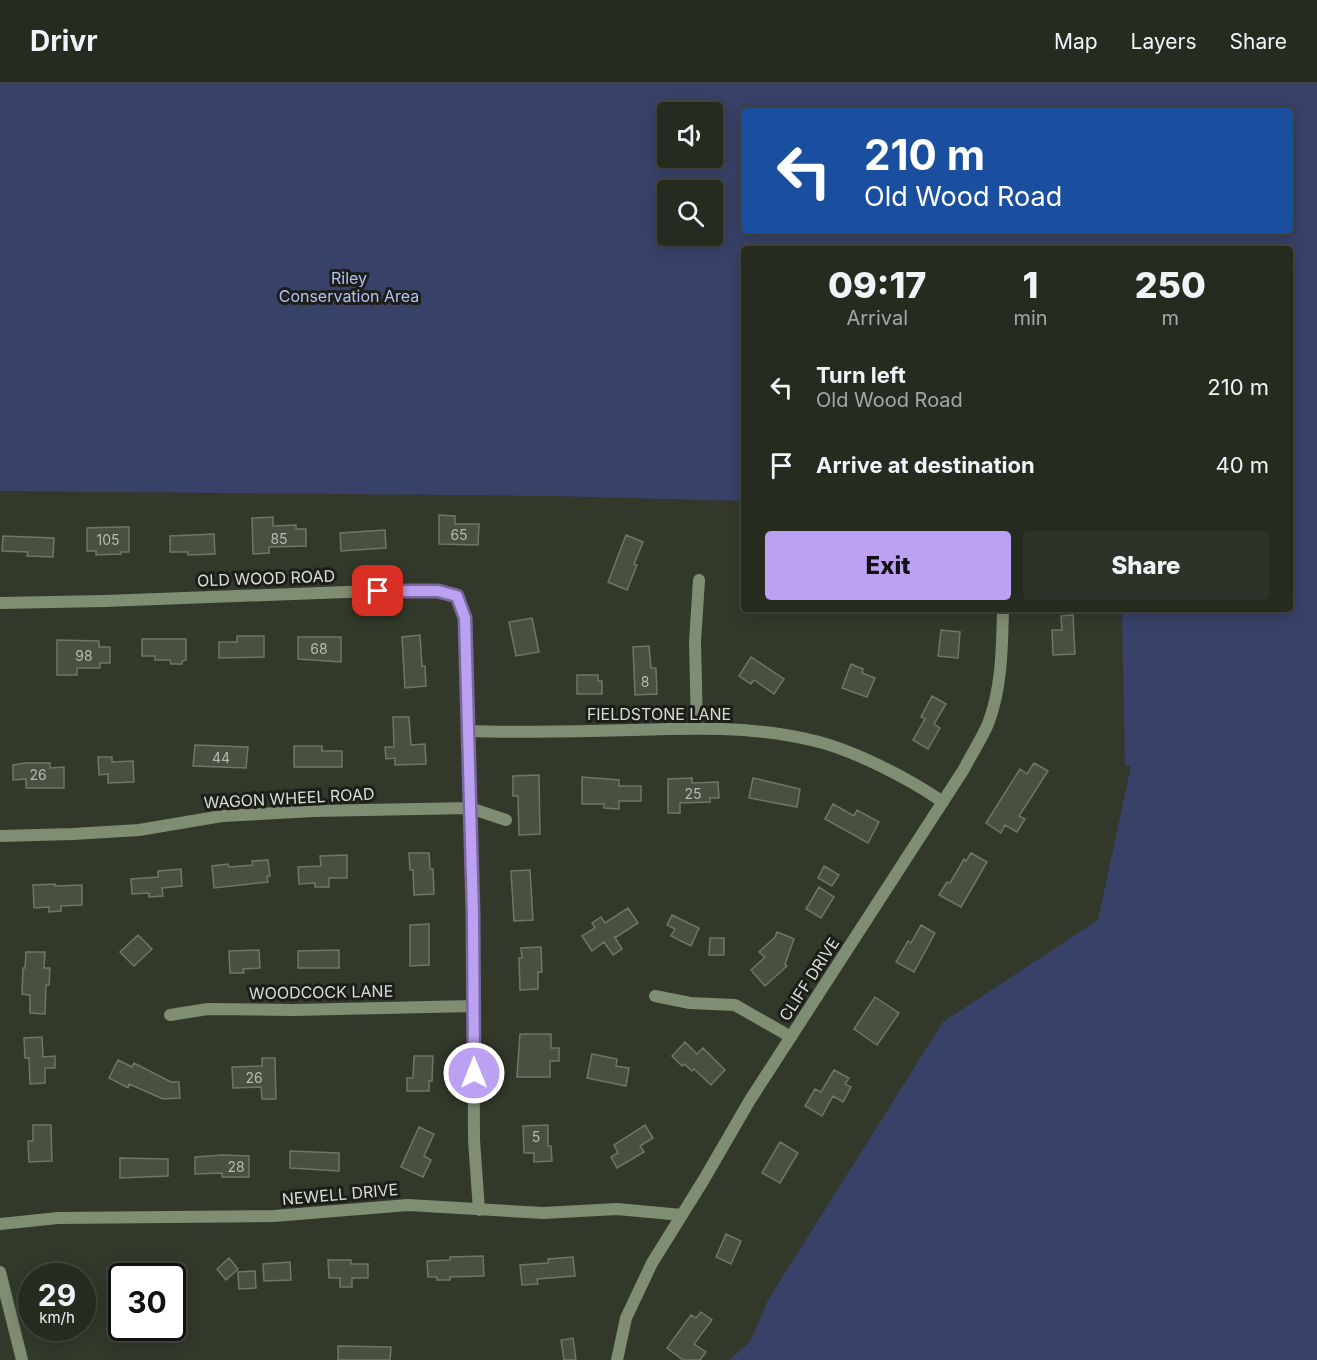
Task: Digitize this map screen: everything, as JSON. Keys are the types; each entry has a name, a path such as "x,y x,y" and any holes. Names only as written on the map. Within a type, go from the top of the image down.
{"street":[{"path":"698,728 695,642 699,580"},
{"name":"OLD WOOD ROAD","path":"0,603 400,590 438,591 457,596 465,618 473,914 474,1140 478,1210"},
{"name":"CLIFF DRIVE","path":"617,1360 627,1318 652,1263 750,1101 964,769 988,724 997,692 1002,655 1003,612"},
{"name":"FIELDSTONE LANE","path":"468,731 524,733 698,728 769,732 812,740 870,761 925,789 943,802"},
{"name":"WAGON WHEEL ROAD","path":"0,836 139,830 222,816 314,811 470,808 506,820"},
{"path":"655,996 690,1004 735,1005 791,1037"},
{"name":"WOODCOCK LANE","path":"170,1015 208,1009 316,1010 473,1006"},
{"name":"NEWELL DRIVE","path":"0,1224 58,1218 274,1216 408,1205 543,1213 617,1209 682,1215"},
{"path":"0,1272 22,1360"}],"green space":[{"name":"Riley Conservation Area","path":"0,84 1317,84 1317,1360 729,1360 750,1342 768,1300 943,1022 1098,920 1131,766 1125,765 1122,612 1293,612 1293,246 741,246 741,501 552,496 0,491"}],"building":[{"path":"439,515 455,516 455,524 479,524 478,545 439,544"},
{"path":"273,517 273,526 296,525 296,529 306,529 306,546 269,547 269,553 253,554 252,518"},
{"path":"129,527 129,552 96,555 96,551 87,551 87,528"},
{"path":"385,530 386,548 341,551 340,533"},
{"path":"214,534 215,554 188,555 188,552 170,552 170,536"},
{"path":"626,535 643,542 627,590 608,582"},
{"path":"3,536 54,538 53,557 27,556 28,552 2,551"},
{"path":"1073,615 1075,654 1053,655 1052,630 1062,630 1061,616"},
{"path":"532,618 539,652 516,656 509,622"},
{"path":"941,630 960,632 958,658 938,656"},
{"path":"420,635 426,686 405,688 402,637"},
{"path":"237,636 264,636 264,657 219,658 219,642 237,642"},
{"path":"298,637 341,637 341,662 298,659"},
{"path":"142,639 186,639 186,660 182,661 182,664 171,664 170,660 155,660 155,656 142,656"},
{"path":"57,640 99,641 99,647 110,647 110,663 100,663 100,668 77,668 77,675 57,675"},
{"path":"649,646 651,668 656,668 657,694 635,695 633,647"},
{"path":"751,657 784,679 774,694 754,680 751,684 739,676"},
{"path":"851,664 863,669 862,673 875,678 867,697 842,688"},
{"path":"577,675 598,675 598,681 602,681 602,694 577,694"},
{"path":"932,696 946,704 934,724 940,728 928,749 913,740 925,719 921,717"},
{"path":"393,717 409,717 411,745 425,744 426,764 395,765 395,758 386,759 385,747 394,747"},
{"path":"195,745 248,747 246,768 193,766"},
{"path":"294,746 322,746 322,751 342,751 342,767 294,767"},
{"path":"98,757 112,757 112,762 133,761 134,782 108,783 108,774 99,775"},
{"path":"50,763 50,768 64,767 64,788 26,788 26,779 13,780 13,765"},
{"path":"1034,763 1048,771 1019,816 1025,819 1017,832 1005,825 1001,833 986,823 1020,769 1027,774"},
{"path":"539,775 540,834 519,835 518,796 513,796 513,776"},
{"path":"582,777 619,780 619,786 641,786 641,801 619,801 619,809 604,808 604,804 582,804"},
{"path":"692,778 692,783 718,782 719,798 710,798 710,802 680,803 680,813 668,813 668,779"},
{"path":"753,778 800,789 797,807 749,798"},
{"path":"833,804 854,816 857,810 879,822 868,843 825,819"},
{"path":"409,853 429,853 430,869 433,869 434,894 414,895 413,870 410,870"},
{"path":"971,853 987,862 961,907 939,895 947,882 950,883 964,859 966,861"},
{"path":"347,855 347,878 329,878 329,887 315,887 315,883 299,884 298,867 321,866 320,856"},
{"path":"268,860 270,876 267,876 268,882 214,888 212,866 253,865 252,861"},
{"path":"824,866 839,875 832,886 818,878"},
{"path":"181,869 182,886 162,888 163,896 149,897 149,893 132,894 131,879 158,877 158,871"},
{"path":"530,870 533,920 514,921 511,871"},
{"path":"55,884 55,886 82,885 82,905 61,906 61,911 49,912 49,907 34,908 33,885"},
{"path":"819,887 834,897 821,918 806,909"},
{"path":"628,908 638,923 615,938 622,949 613,955 604,942 592,951 582,936 595,928 592,923 601,917 605,923"},
{"path":"672,915 699,928 691,946 671,936 675,929 667,925"},
{"path":"429,924 429,965 410,966 410,925"},
{"path":"921,925 935,933 914,972 896,962 908,941 911,943"},
{"path":"777,932 794,939 785,964 787,966 765,986 751,970 765,957 759,952 775,937"},
{"path":"138,935 152,949 134,966 120,952"},
{"path":"710,938 724,938 724,955 709,955"},
{"path":"541,947 542,972 538,972 538,989 520,990 521,948"},
{"path":"259,950 260,968 243,969 244,973 230,973 229,951"},
{"path":"339,950 339,968 298,968 298,951"},
{"path":"26,952 45,952 44,968 50,968 49,985 46,985 45,1014 30,1013 30,995 22,994"},
{"path":"875,997 899,1013 877,1045 854,1029"},
{"path":"520,1034 551,1034 551,1048 559,1048 559,1061 550,1061 550,1077 517,1077"},
{"path":"42,1037 43,1057 55,1056 55,1068 45,1068 45,1083 30,1084 29,1058 25,1058 24,1038"},
{"path":"685,1042 697,1054 703,1048 725,1070 711,1085 694,1069 692,1071 684,1064 682,1066 672,1056"},
{"path":"592,1054 617,1059 616,1066 629,1068 626,1086 587,1078"},
{"path":"414,1056 433,1056 432,1081 429,1081 429,1091 407,1091 407,1078 413,1078"},
{"path":"262,1058 275,1058 276,1099 262,1099 261,1087 233,1088 232,1067 262,1066"},
{"path":"118,1060 132,1067 134,1063 171,1082 179,1082 180,1098 163,1099 129,1084 128,1088 109,1078"},
{"path":"834,1070 849,1078 845,1084 851,1087 843,1102 833,1096 822,1116 805,1106 815,1089 821,1092"},
{"path":"33,1125 51,1125 52,1161 29,1162 28,1141 33,1141"},
{"path":"548,1125 548,1146 551,1146 552,1161 534,1162 534,1153 524,1153 523,1126"},
{"path":"645,1125 653,1138 640,1146 644,1152 617,1168 611,1157 618,1153 614,1145"},
{"path":"419,1127 434,1134 424,1156 431,1160 423,1177 401,1167"},
{"path":"780,1142 798,1153 780,1183 762,1173"},
{"path":"290,1151 339,1153 339,1171 290,1168"},
{"path":"249,1156 249,1177 222,1177 222,1173 195,1174 195,1157"},
{"path":"120,1158 168,1159 168,1176 120,1178"},
{"path":"726,1234 741,1241 731,1264 716,1257"},
{"path":"483,1256 484,1276 450,1277 450,1280 428,1277 427,1261 450,1260 450,1257"},
{"path":"573,1257 575,1276 537,1279 538,1284 522,1285 520,1265 548,1263 548,1259"},
{"path":"229,1258 238,1269 226,1280 217,1269"},
{"path":"328,1260 351,1260 351,1264 368,1264 368,1278 352,1278 352,1287 340,1287 340,1278 329,1278"},
{"path":"290,1262 291,1280 264,1281 263,1264"},
{"path":"255,1271 256,1288 239,1289 238,1272"},
{"path":"701,1312 712,1320 694,1344 706,1352 700,1360 683,1360 667,1348 691,1315 696,1318"},
{"path":"573,1338 576,1360 564,1360 561,1340"},
{"path":"338,1346 391,1347 390,1360 338,1360"}],"route":[{"path":"378,591 438,591 457,596 465,618 473,914 474,1073"}]}
